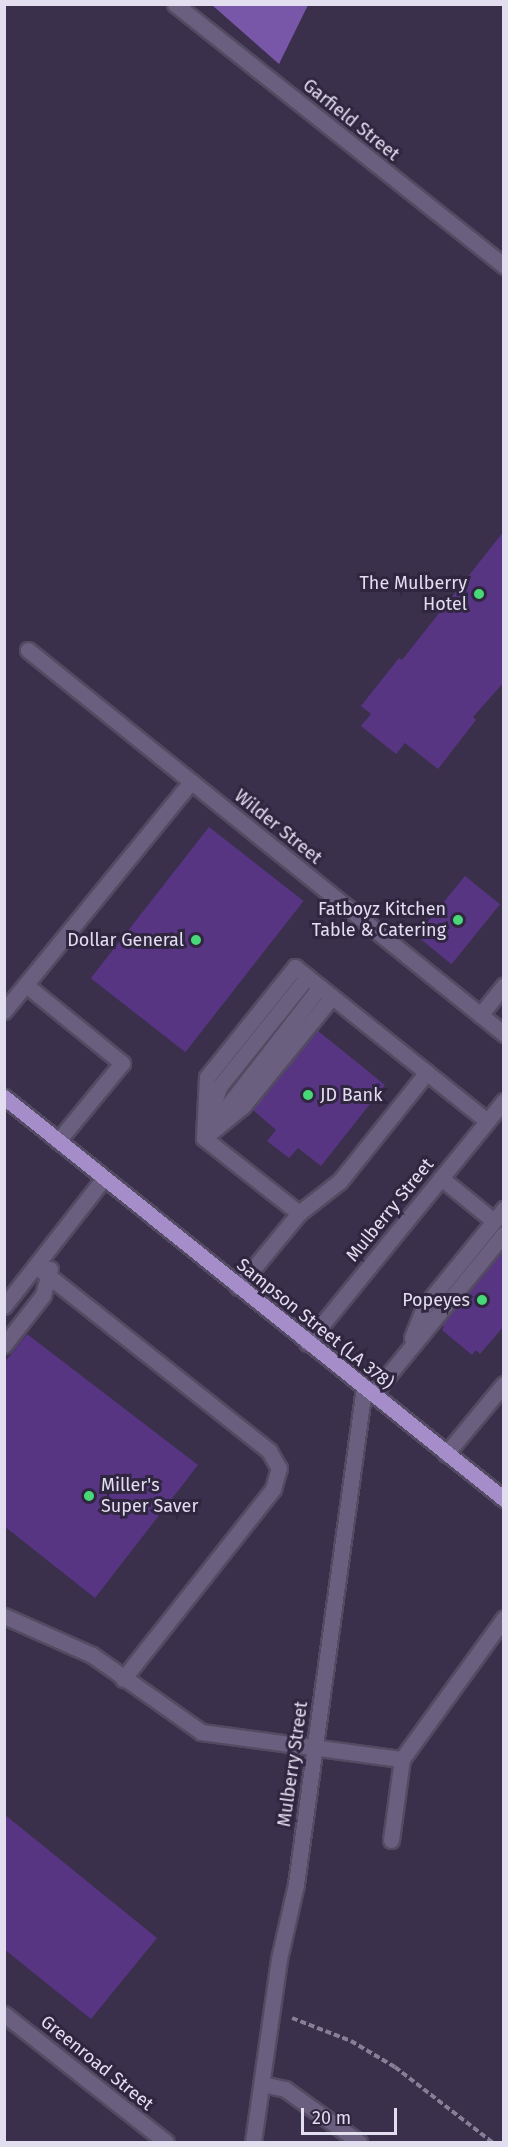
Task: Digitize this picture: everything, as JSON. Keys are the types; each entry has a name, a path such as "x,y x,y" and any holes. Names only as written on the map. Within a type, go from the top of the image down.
{"main road":[{"name":"Sampson Street (LA 378)","path":"4,1097 307,1343 504,1499"}],"street":[{"name":"Garfield Street","path":"175,4 504,266"},
{"name":"Wilder Street","path":"28,650 504,1034"},
{"path":"4,1011 191,782"},
{"path":"204,1138 207,1077 296,967 487,1121"},
{"path":"26,985 122,1063 58,1141"},
{"path":"480,1015 504,985"},
{"path":"204,1138 243,1106 326,992"},
{"path":"238,1287 299,1213 340,1181 427,1072"},
{"name":"Mulberry Street","path":"307,1343 504,1101"},
{"path":"204,1138 299,1213"},
{"path":"4,1306 104,1178"},
{"path":"406,1354 424,1307 499,1215 441,1178"},
{"path":"368,1392 406,1354 504,1234"},
{"path":"4,1345 43,1295 50,1277 50,1259 57,1238"},
{"path":"36,1266 269,1451 279,1468 273,1489 123,1679"},
{"path":"447,1454 504,1384"},
{"name":"Mulberry Street","path":"253,2142 271,2013 296,1884 368,1392"},
{"path":"4,1616 72,1645 201,1732 402,1759"},
{"path":"391,1840 402,1759 504,1618"},
{"name":"Greenroad Street","path":"4,2014 166,2142"},
{"path":"262,2084 285,2089 359,2142"}],"path":[{"path":"271,2013 304,2021 351,2041 429,2092 492,2142"}],"shaded area":[{"path":"212,5 308,5 279,64"}],"building":[{"name":"The Mulberry Hotel","path":"504,531 504,682 473,717 476,720 438,769 405,743 396,754 361,726 371,714 361,706 399,658 402,660"},
{"name":"Dollar General","path":"209,827 304,901 185,1052 91,978"},
{"name":"Fatboyz Kitchen Table & Catering","path":"465,876 500,904 452,964 417,936"},
{"name":"JD Bank","path":"312,1026 385,1085 321,1166 298,1148 289,1158 267,1141 276,1130 205,1069 233,1034 277,1069"},
{"name":"Popeyes","path":"504,1248 504,1326 480,1354 476,1350 472,1355 442,1330 444,1327 440,1323 479,1272 481,1274"},
{"name":"Miller's Super Saver","path":"27,1334 198,1465 95,1598 4,1526 4,1363"},
{"path":"4,1814 157,1938 91,2019 4,1949"}],"place":[{"name":"The Mulberry Hotel","path":"479,594"},
{"name":"Fatboyz Kitchen Table & Catering","path":"458,920"},
{"name":"Dollar General","path":"196,940"},
{"name":"JD Bank","path":"308,1095"},
{"name":"Popeyes","path":"482,1300"},
{"name":"Miller's Super Saver","path":"89,1496"}]}
